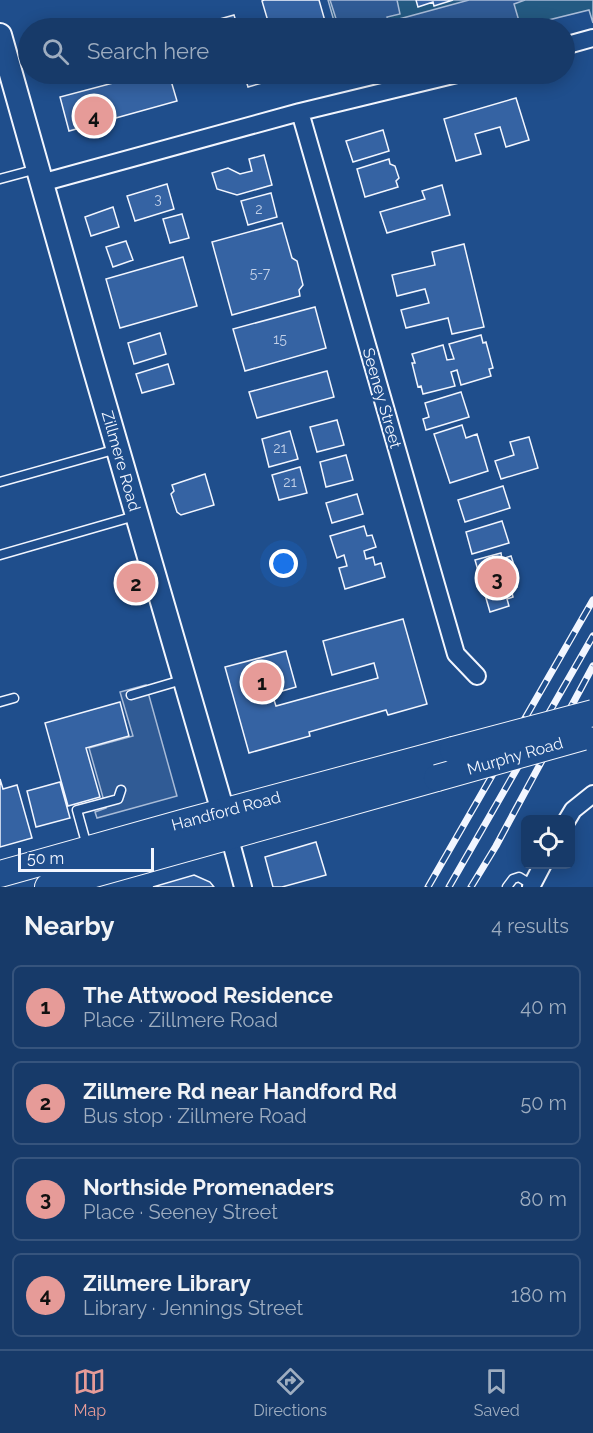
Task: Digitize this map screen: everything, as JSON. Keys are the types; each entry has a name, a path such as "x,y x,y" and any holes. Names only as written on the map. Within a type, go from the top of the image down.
{"main road":[{"name":"Zillmere Road","path":"0,35 226,823"},
{"name":"Murphy Road","path":"453,750 593,713"},
{"name":"Murphy Road","path":"437,778 588,736"},
{"name":"Handford Road","path":"48,887 226,823 453,750"},
{"name":"Handford Road","path":"0,874 88,849 226,823 437,778"}],"street":[{"path":"575,43 593,39"},
{"path":"39,176 416,84"},
{"name":"Seeney Street","path":"300,112 456,654 477,676"},
{"path":"570,815 593,794"},
{"name":"Zillmere Road","path":"226,823 243,887"},
{"path":"532,886 540,869"}],"lane":[{"path":"0,179 39,176"},
{"path":"0,482 117,448"},
{"path":"0,555 136,515"},
{"path":"131,694 184,679"},
{"path":"0,702 14,698"},
{"path":"88,849 77,810 118,798 121,790"},
{"path":"507,887 513,879 519,877 532,886"}],"shaded area":[{"path":"328,0 593,0 593,23 589,10 557,18 333,18"},
{"path":"330,0 397,0 400,14 387,18 336,18"},
{"path":"469,0 525,0 514,4 518,18 403,18"},
{"path":"146,685 177,796 97,818 95,812 106,808 89,748 133,736 120,692"}],"building":[{"path":"319,0 324,18 267,18 262,1"},
{"path":"416,0 453,0 434,6 433,2 418,7"},
{"path":"109,84 172,84 177,101 69,131 60,97"},
{"path":"516,98 529,140 506,147 500,127 475,134 481,154 456,161 444,119"},
{"path":"383,130 389,151 353,162 346,141"},
{"path":"264,155 272,185 237,195 217,189 212,173 228,168 240,174 252,171 249,159"},
{"path":"389,159 390,164 395,166 399,178 396,181 398,187 365,197 357,169"},
{"path":"167,184 174,209 135,221 127,196"},
{"path":"442,185 450,215 387,233 380,212 425,199 422,191"},
{"path":"271,193 277,217 248,225 241,201"},
{"path":"113,207 119,227 91,236 85,217"},
{"path":"182,214 189,238 170,243 163,219"},
{"path":"282,223 292,258 297,261 303,285 299,290 300,296 232,315 212,242"},
{"path":"126,241 133,260 113,267 106,247"},
{"path":"464,244 484,327 452,334 448,318 406,328 401,310 429,303 425,289 397,296 392,275 435,265 432,252"},
{"path":"183,257 197,306 120,328 106,279"},
{"path":"315,307 326,348 245,371 233,329"},
{"path":"160,333 166,354 134,364 128,343"},
{"path":"481,335 483,343 486,342 493,368 489,369 491,376 461,385 457,370 451,372 455,386 423,394 421,386 418,387 412,354 443,345 447,360 454,359 449,344"},
{"path":"168,364 174,384 142,393 136,374"},
{"path":"327,371 334,397 257,418 249,392"},
{"path":"461,392 469,417 426,430 423,419 429,417 425,403"},
{"path":"337,420 344,445 317,452 310,427"},
{"path":"462,425 466,438 477,434 488,471 450,483 434,434"},
{"path":"290,431 298,459 269,467 262,439"},
{"path":"529,437 538,468 501,479 495,461 514,455 510,442"},
{"path":"346,455 353,480 326,487 320,462"},
{"path":"300,467 307,493 279,500 272,475"},
{"path":"205,474 214,505 181,515 177,512 171,494 174,491 172,485"},
{"path":"503,486 510,508 465,522 458,500"},
{"path":"357,494 363,514 332,523 326,503"},
{"path":"502,521 509,543 472,554 466,532"},
{"path":"364,526 367,536 372,535 376,547 364,551 366,559 373,557 375,565 381,563 385,577 345,589 339,568 347,566 344,555 337,558 330,536"},
{"path":"501,553 502,559 511,556 517,587 511,588 513,597 507,599 509,606 490,612 475,560"},
{"path":"403,619 427,704 388,715 386,710 309,732 310,736 249,753 225,667 286,651 296,687 272,694 276,706 378,678 374,663 332,675 323,641"},
{"path":"120,702 129,736 86,748 100,797 68,806 45,723"},
{"path":"0,779 3,789 17,785 32,838 0,847"},
{"path":"60,782 70,818 36,827 27,791"},
{"path":"316,842 326,875 282,887 273,887 265,857"},
{"path":"194,875 210,882 214,887 153,887"}],"railway":[{"path":"428,887 593,600"},
{"path":"449,887 593,636"},
{"path":"471,887 496,846 593,666"}],"place":[{"name":"Zillmere Library","path":"94,116"},
{"name":"Northside Promenaders","path":"497,578"},
{"name":"Zillmere Rd near Handford Rd","path":"136,583"},
{"name":"The Attwood Residence","path":"262,682"}]}
